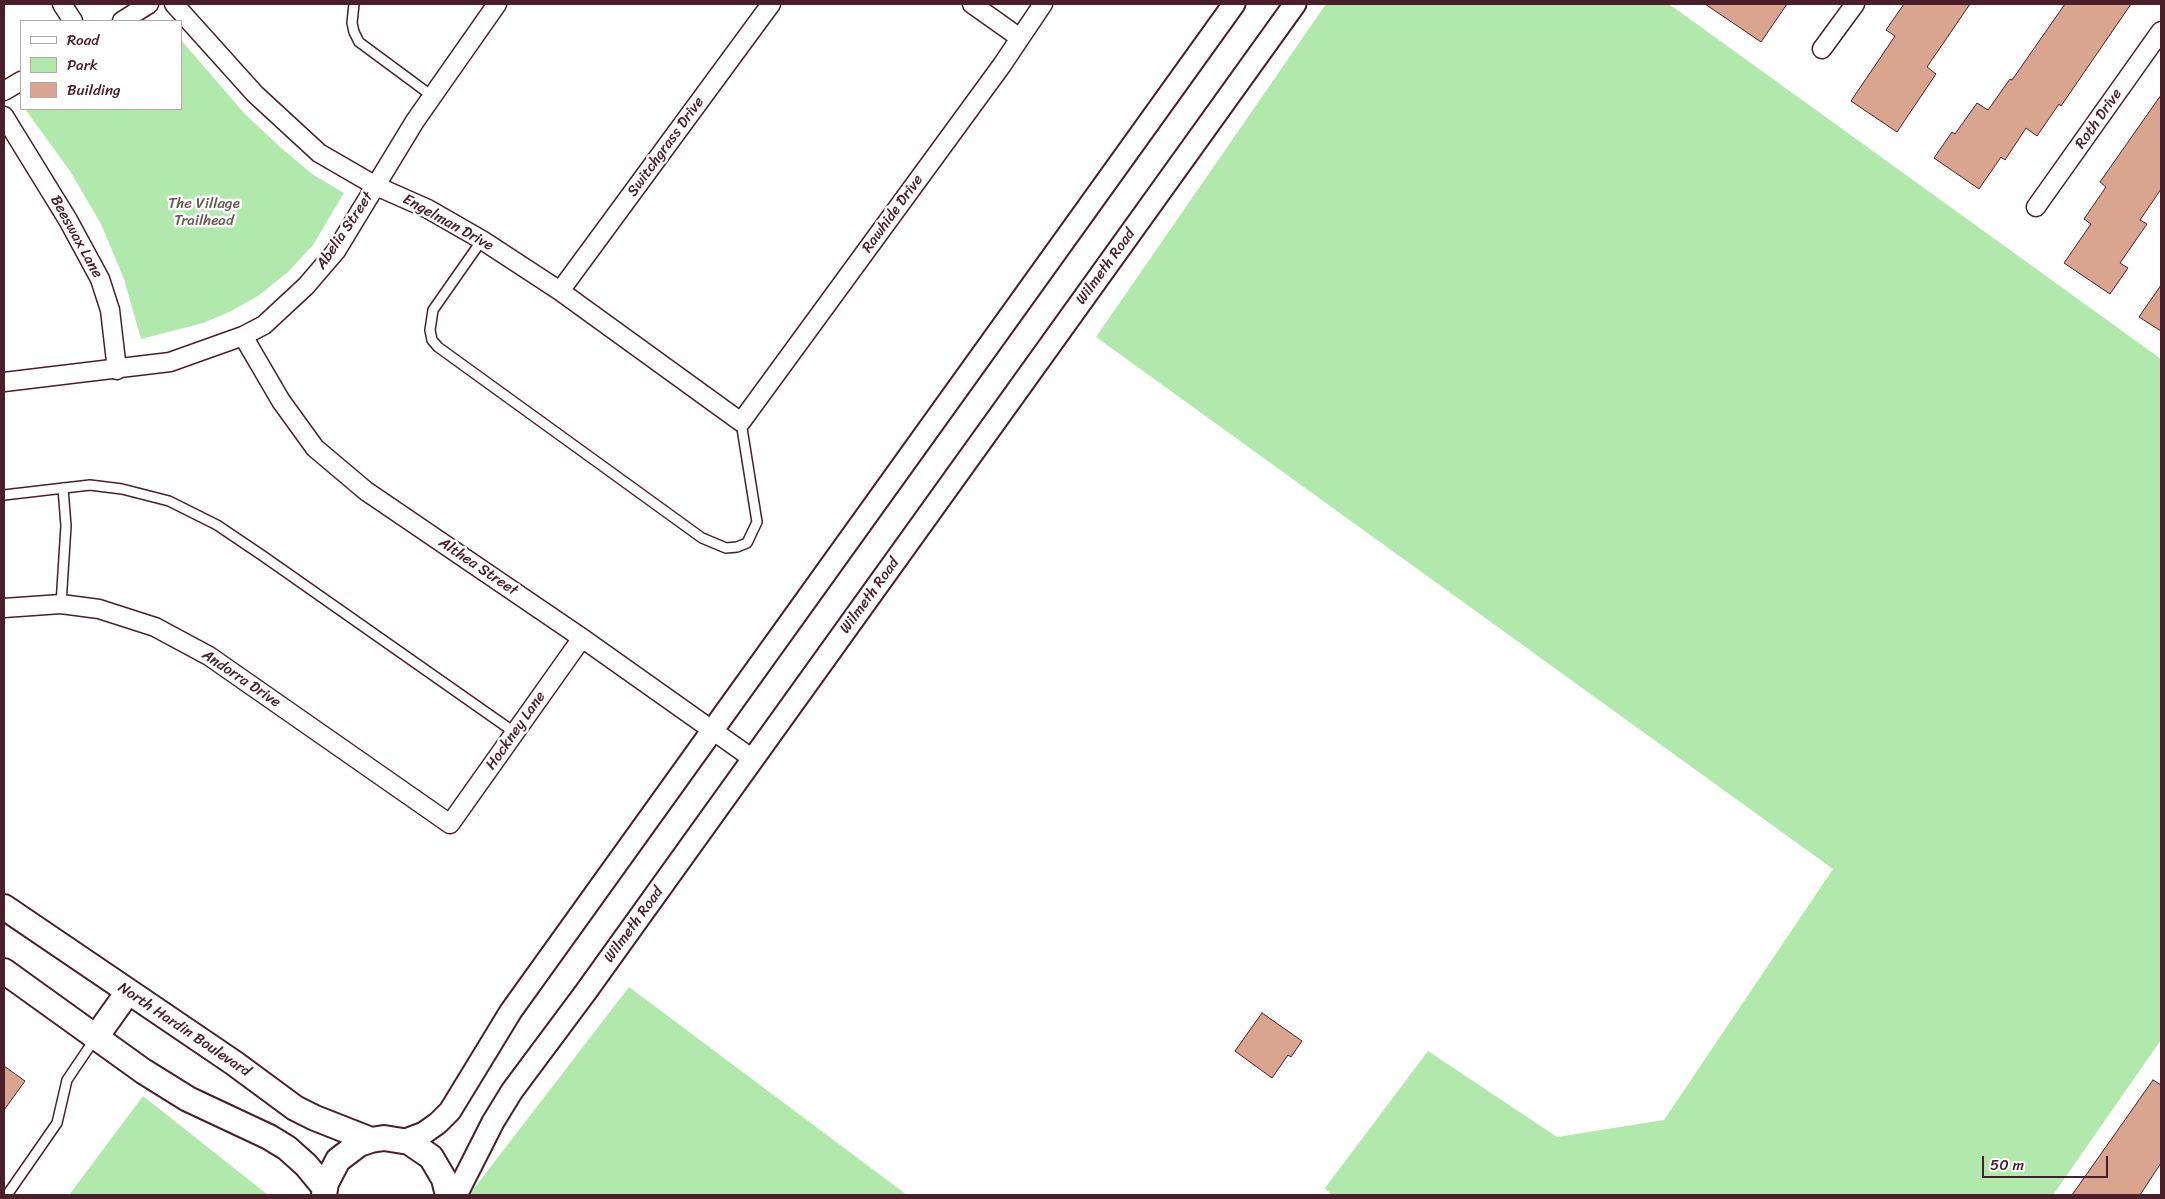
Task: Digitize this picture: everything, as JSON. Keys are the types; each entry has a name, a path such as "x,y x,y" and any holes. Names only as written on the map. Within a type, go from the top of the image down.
{"main road":[{"name":"North Hardin Boulevard","path":"4,907 234,1064 295,1108 371,1140"},
{"path":"4,971 143,1071 188,1099 269,1137 287,1148 306,1165 325,1192"},
{"path":"96,1037 128,992"},
{"path":"325,1192 331,1171 338,1160 348,1151 371,1140 384,1138 403,1141 421,1148 431,1157 444,1179 448,1195"}],"street":[{"path":"62,4 72,20"},
{"path":"124,20 149,4"},
{"name":"Engelman Drive","path":"174,4 255,94 319,153 376,186 428,209 482,240 560,291 741,422"},
{"name":"Abelia Street","path":"4,382 117,370 170,362 243,336 264,325 306,286 336,251 432,96 497,4"},
{"name":"Switchgrass Drive","path":"560,291 771,4"},
{"path":"972,4 1020,38"},
{"name":"Rawhide Drive","path":"741,422 1043,4"},
{"path":"403,1141 424,1133 450,1111 511,1011 1234,4"},
{"name":"Wilmeth Road","path":"456,1195 493,1122 512,1091 753,759 1295,4"},
{"path":"1822,49 1854,4"},
{"name":"Roth Drive","path":"2036,206 2161,31"},
{"path":"4,91 20,82"},
{"name":"Beeswax Lane","path":"4,116 68,220 100,279 110,310 117,370"},
{"name":"Althea Street","path":"243,336 281,401 315,448 366,491 582,638 753,759"},
{"name":"Andorra Drive","path":"4,608 62,604 99,609 155,627 209,656 450,824"},
{"name":"Hockney Lane","path":"450,824 582,638"}],"lane":[{"path":"354,4 352,22 359,42 432,96"},
{"path":"482,240 433,310 430,330 432,340 702,538 726,548 737,547 746,543 757,522 741,422"},
{"path":"4,495 90,485 122,488 169,501 193,512 217,525 263,556 514,732"},
{"path":"62,604 66,526 63,488"},
{"path":"6,1195 57,1123 67,1080 96,1037"}],"green space":[{"path":"1326,4 1669,4 2161,359 2161,1040 2053,1195 1332,1195 1325,1188 1428,1051 1557,1137 1664,1120 1833,869 1096,337"},
{"name":"The Village Trailhead","path":"182,41 244,113 280,147 312,174 344,193 313,245 288,272 258,296 229,312 203,323 141,339 124,279 101,224 70,171 26,110 182,110"},
{"path":"629,987 907,1195 469,1195"},
{"path":"143,1096 268,1195 69,1195"}],"building":[{"path":"1705,4 1787,4 1761,42"},
{"path":"1904,4 1970,4 1927,67 1936,74 1897,132 1851,101 1895,36 1886,30"},
{"path":"2065,4 2131,4 2061,106 2059,104 2037,136 2026,128 2005,160 2001,157 1979,189 1934,158 1952,132 1955,134 1977,103 1988,110 2010,79 2012,80"},
{"path":"2161,95 2161,189 2140,220 2147,224 2120,263 2128,268 2110,294 2064,263 2091,224 2084,219 2106,187 2100,182"},
{"path":"2161,285 2161,331 2139,317"},
{"path":"1262,1013 1302,1041 1291,1057 1288,1055 1272,1078 1235,1051"},
{"path":"4,1066 25,1081 4,1110"},
{"path":"2153,1080 2161,1085 2161,1163 2140,1195 2072,1195"}]}
